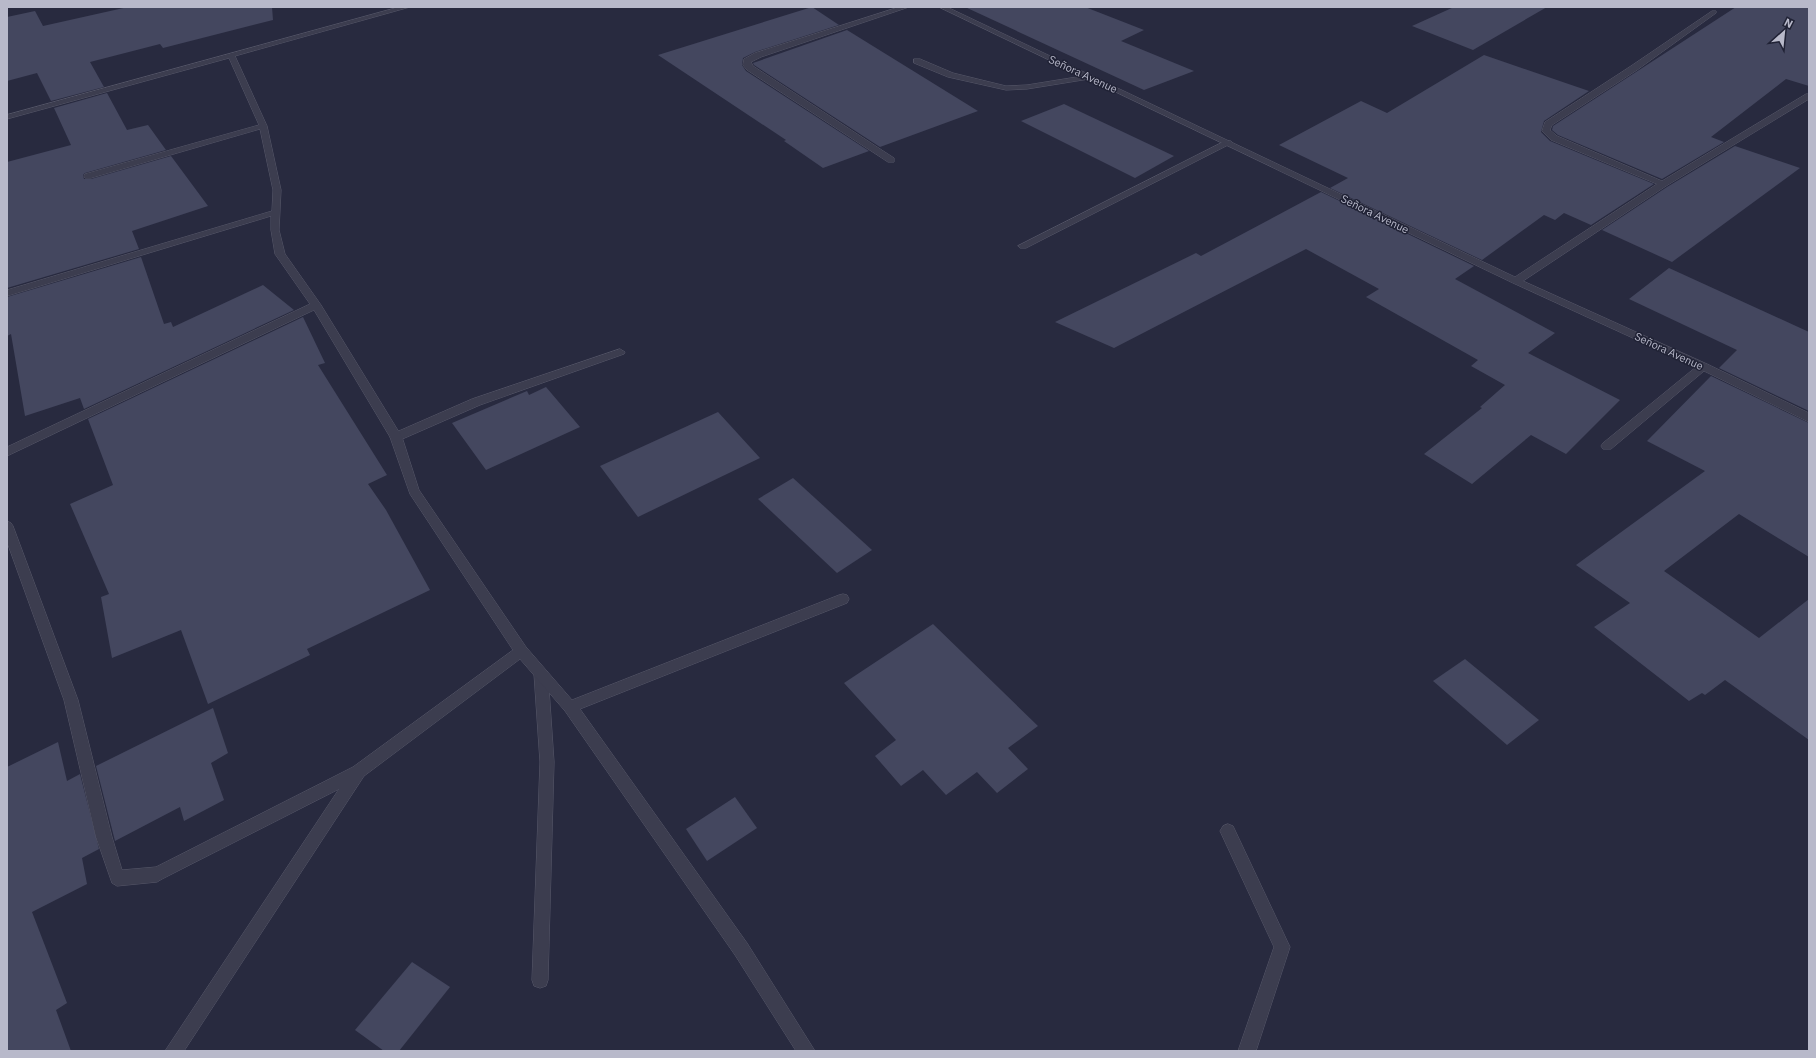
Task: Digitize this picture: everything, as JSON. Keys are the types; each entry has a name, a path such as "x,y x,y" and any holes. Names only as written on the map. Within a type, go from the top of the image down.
{"street":[{"path":"7,117 407,7"},
{"path":"891,160 750,68 747,65 747,62 758,56 906,7"},
{"name":"Señora Avenue","path":"942,7 1516,281 1703,366 1809,418"},
{"path":"1663,184 1554,138 1546,131 1548,124 1634,68 1714,12"},
{"path":"231,55 252,97 263,126 277,190 275,230 280,254 316,305 396,438 414,491 521,651 570,707 741,949 806,1051"},
{"path":"917,61 951,75 1006,88 1027,87 1089,77"},
{"path":"1516,281 1663,184 1809,96"},
{"path":"88,176 263,126"},
{"path":"1023,246 1228,143"},
{"path":"7,293 276,212"},
{"path":"7,452 316,305"},
{"path":"396,438 444,415 476,402 620,352"},
{"path":"1607,446 1703,366"},
{"path":"7,526 70,700 104,837 117,878 157,874 358,772 521,651"},
{"path":"570,707 842,599"},
{"path":"540,980 547,762 541,674"},
{"path":"174,1051 358,772"},
{"path":"1228,831 1282,947 1247,1051"}],"building":[{"path":"128,7 272,7 273,20 163,48 160,44 90,62 104,87 51,101 37,73 7,81 7,17 35,11 43,26"},
{"path":"812,7 839,25 755,52 743,58 742,65 746,71 869,151 823,168 784,141 786,140 658,55"},
{"path":"965,7 1085,7 1144,30 1121,41 1194,71 1144,90"},
{"path":"1454,7 1547,7 1473,50 1412,26"},
{"path":"1736,7 1809,7 1809,86 1786,79 1711,137 1724,142 1662,179 1558,135 1552,130 1553,126"},
{"path":"847,30 978,111 880,147 753,63"},
{"path":"1484,55 1589,91 1544,121 1541,132 1550,141 1654,184 1591,225 1564,213 1555,220 1544,215 1482,260 1330,188 1348,178 1279,145 1361,101 1387,113"},
{"path":"107,93 127,130 148,125 166,150 85,173 83,175 84,179 91,179 171,156 208,206 132,231 139,249 7,288 7,162 71,145 54,108"},
{"path":"1064,104 1174,156 1135,178 1021,121"},
{"path":"1735,146 1800,168 1672,262 1602,230 1667,187"},
{"path":"1321,192 1474,266 1455,279 1555,333 1528,353 1620,400 1566,454 1531,435 1472,484 1424,454 1482,408 1480,407 1505,385 1471,366 1478,360 1366,297 1379,289 1306,249 1114,348 1055,322 1196,253 1201,256"},
{"path":"141,257 164,324 171,322 173,327 263,285 294,310 84,409 80,398 25,416 11,334 7,336 7,297"},
{"path":"1669,268 1809,332 1809,411 1719,368 1737,350 1629,299"},
{"path":"303,317 325,363 318,365 387,475 368,484 386,510 430,590 307,649 310,655 208,704 181,630 112,658 101,597 109,594 70,504 113,485 88,419"},
{"path":"1711,376 1809,423 1809,557 1739,514 1664,571 1759,638 1809,599 1809,740 1725,680 1705,695 1702,693 1689,701 1594,627 1630,603 1576,565 1705,471 1647,441"},
{"path":"546,387 580,427 486,470 452,423 527,391 529,395"},
{"path":"718,412 760,458 638,517 600,466"},
{"path":"793,478 872,550 837,573 758,499"},
{"path":"933,624 1038,726 1008,748 1028,769 997,793 977,772 946,795 923,770 901,786 875,756 896,740 844,683"},
{"path":"1465,659 1539,720 1507,745 1433,681"},
{"path":"213,708 228,753 211,763 224,800 184,821 180,807 115,841 96,766"},
{"path":"58,742 67,781 80,774 99,849 82,858 87,884 32,912 67,1003 56,1010 71,1051 7,1051 7,767"},
{"path":"735,797 757,828 707,861 686,829"},
{"path":"412,962 450,987 399,1051 384,1051 355,1030"}]}
